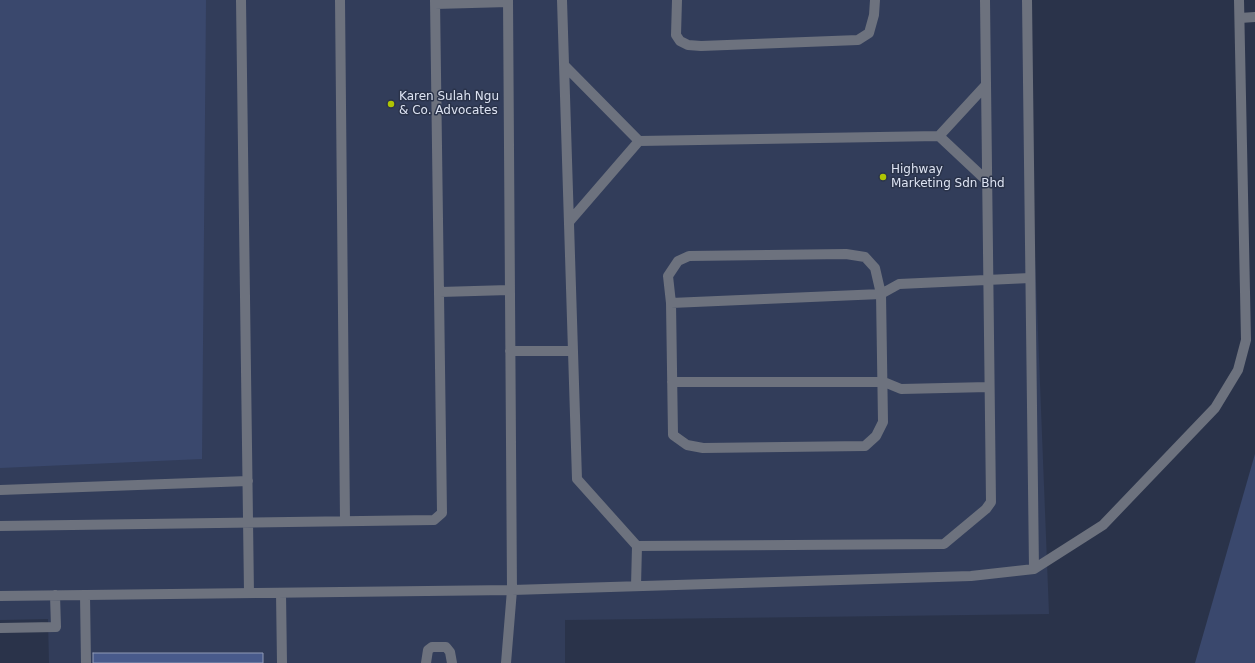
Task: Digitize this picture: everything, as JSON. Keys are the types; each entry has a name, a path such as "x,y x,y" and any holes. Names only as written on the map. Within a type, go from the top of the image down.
{"street":[{"path":"241,0 249,593"},
{"path":"340,0 345,521"},
{"path":"562,0 577,479 637,546 636,586"},
{"path":"677,0 676,35 680,42 688,45 701,46 858,40 869,33 874,15 875,0"},
{"path":"637,546 944,544 986,508 990,502 985,0"},
{"path":"1027,0 1034,569"},
{"path":"0,596 512,590 971,576 1034,569 1103,525 1215,408 1238,370 1246,340 1239,0"},
{"path":"0,526 434,520 442,513 435,2 508,1 512,590 506,663"},
{"path":"1240,18 1255,17"},
{"path":"564,65 639,141 939,136 987,181"},
{"path":"939,136 986,85"},
{"path":"569,222 639,141"},
{"path":"846,254 866,257 875,268 880,294 884,382 883,422 876,436 865,446 703,448 687,445 673,435 671,303 668,276 678,261 689,256 846,254"},
{"path":"671,303 880,294 899,284 1030,278"},
{"path":"440,292 510,290"},
{"path":"510,351 572,351"},
{"path":"672,382 884,382 901,389 989,387"},
{"path":"0,490 248,480"},
{"path":"281,593 282,663"},
{"path":"0,628 56,628 55,595"},
{"path":"85,595 86,663"},
{"path":"426,663 428,650 432,647 446,647 450,652 452,663"}],"shaded area":[{"path":"0,0 1025,0 1049,614 565,620 565,663 49,663 48,619 0,620"},
{"path":"0,0 206,0 202,459 0,468"},
{"path":"1255,454 1255,663 1195,663"}],"building":[{"path":"93,653 263,653 263,663 93,663"}],"place":[{"name":"Karen Sulah Ngu & Co. Advocates","path":"391,104"},
{"name":"Highway Marketing Sdn Bhd","path":"883,177"}]}
